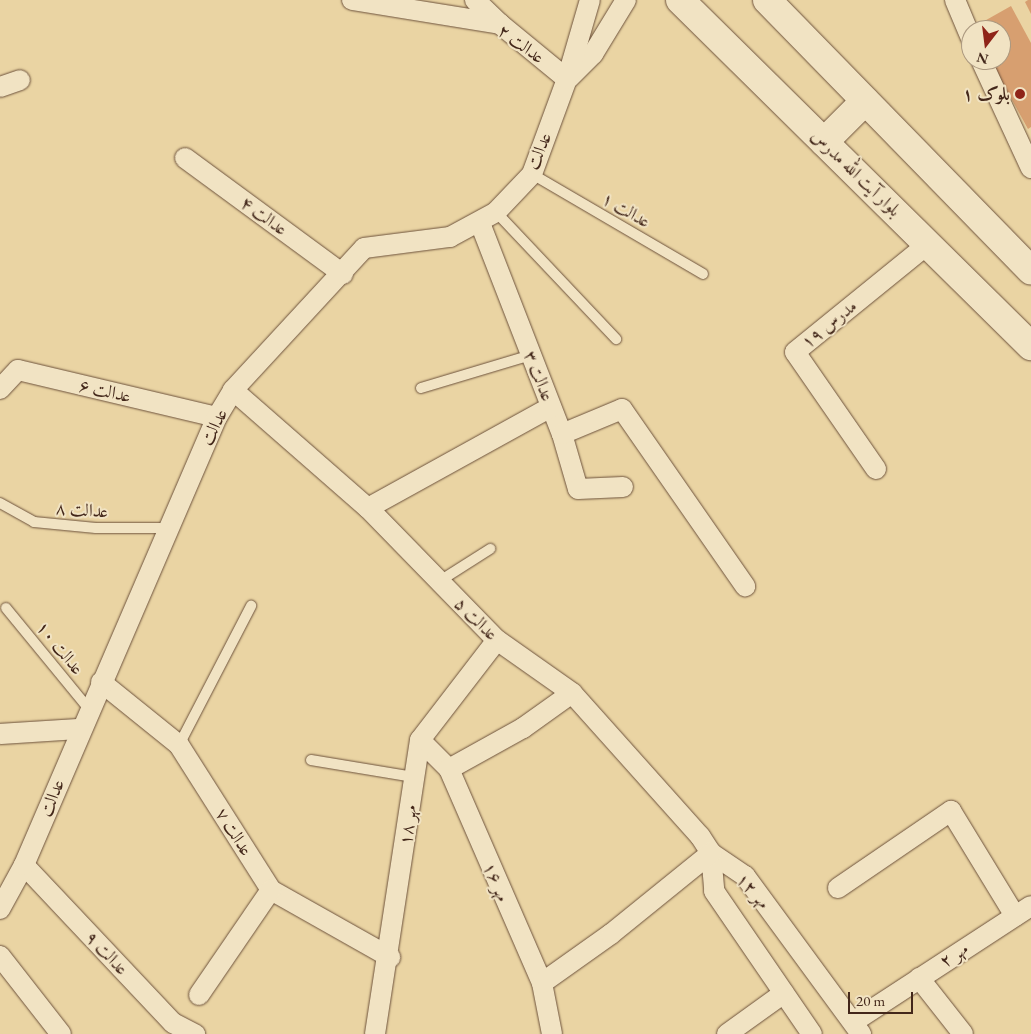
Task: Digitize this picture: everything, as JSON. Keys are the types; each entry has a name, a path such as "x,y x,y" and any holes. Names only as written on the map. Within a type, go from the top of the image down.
{"main road":[{"name":"بلوار آیت الله مدرس","path":"680,0 1031,346"},
{"path":"767,0 1031,271"},
{"path":"824,142 865,101"}],"street":[{"name":"عدالت ۲","path":"352,0 500,24 567,79"},
{"path":"475,0 500,24"},
{"name":"عدالت","path":"0,909 24,865 88,709 167,528 217,417 233,390 343,274 364,248 450,237 488,217 532,174 567,79 590,0"},
{"name":"عدالت","path":"567,79 593,54 626,0"},
{"path":"954,0 963,20"},
{"path":"986,70 1031,168"},
{"path":"0,87 20,80"},
{"name":"عدالت ۴","path":"185,158 343,274"},
{"name":"عدالت ۳","path":"488,217 531,355 562,434 578,489 623,487"},
{"name":"مدرس ۱۹","path":"876,469 795,352 928,244"},
{"name":"عدالت ۶","path":"0,389 18,370 217,417"},
{"name":"عدالت ۵","path":"233,390 368,508 438,582 497,640 572,693 700,836 711,853"},
{"path":"368,508 552,407"},
{"path":"562,434 622,409 745,586"},
{"name":"مهر ۱۸","path":"375,1034 390,957 420,740 497,640"},
{"name":"عدالت ۷","path":"100,682 179,745 271,890 390,957"},
{"path":"449,769 522,728 572,693"},
{"path":"0,734 80,729"},
{"name":"مهر ۱۶","path":"420,740 449,769 542,983 552,1034"},
{"path":"838,888 950,811 1023,911"},
{"path":"542,983 611,934 711,853"},
{"name":"مهر ۱۲","path":"711,853 714,891 812,1034"},
{"name":"مهر ۱۲","path":"711,853 745,876 857,1028"},
{"name":"عدالت ۹","path":"24,865 171,1029 195,1034"},
{"path":"199,996 271,890"},
{"name":"مهر ۲","path":"857,1028 919,978 1023,911"},
{"path":"0,956 61,1034"},
{"path":"919,978 963,1034"},
{"path":"727,1034 784,993"}],"lane":[{"name":"عدالت ۱","path":"532,174 703,274"},
{"path":"488,217 616,339"},
{"path":"421,388 531,355"},
{"name":"عدالت ۸","path":"0,503 34,522 96,528 167,528"},
{"path":"438,582 490,549"},
{"path":"179,745 251,606"},
{"name":"عدالت ۱۰","path":"6,608 88,709"},
{"path":"311,760 414,777"}],"building":[{"path":"1031,0 1031,14 1025,2"},
{"name":"بلوک ۱","path":"1011,6 1031,43 1031,127 1028,129 996,70 1011,70 1011,20 986,20"}],"place":[{"name":"بلوک ۱","path":"1020,94"}]}
